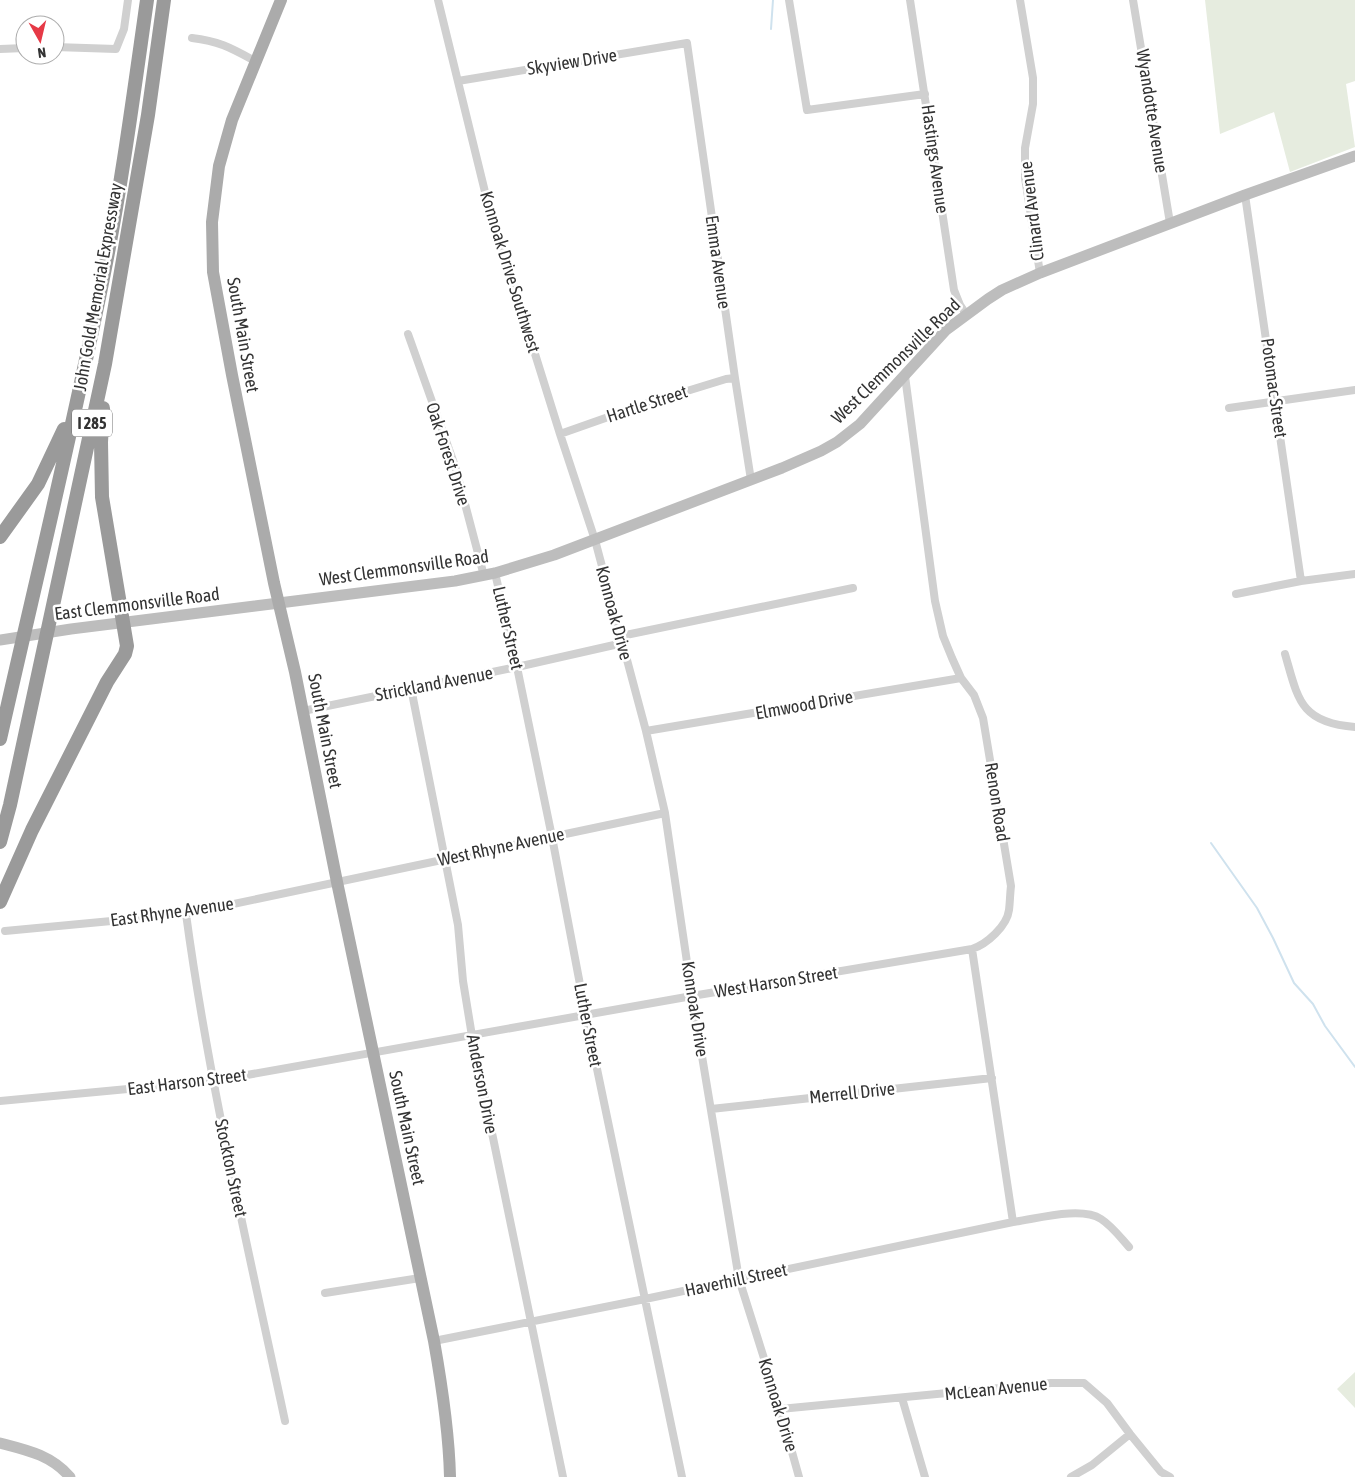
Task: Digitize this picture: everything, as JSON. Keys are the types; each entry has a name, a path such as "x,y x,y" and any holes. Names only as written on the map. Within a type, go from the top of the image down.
{"highway":[{"name":"John Gold Memorial Expressway","path":"0,739 104,272 134,96 147,0"},
{"name":"John Gold Memorial Expressway","path":"0,842 105,364 148,115 164,0"},
{"path":"0,902 32,830 107,682 125,654 127,646 102,497 100,442 105,364"},
{"path":"0,537 38,484 59,443 79,391"}],"main road":[{"name":"South Main Street","path":"281,0 232,120 219,166 214,194 212,249 215,285 278,603 303,711 337,882 434,1341 445,1404 450,1477"},
{"name":"West Clemmonsville Road","path":"278,603 434,585 490,575 595,540 799,462 837,442 860,424 946,330 1002,290 1040,273 1245,194 1355,156"},
{"name":"East Clemmonsville Road","path":"0,640 123,622 278,603"},
{"path":"0,1443 40,1454 52,1461 70,1477"}],"street":[{"path":"65,47 116,49 124,29 128,0"},
{"name":"Konnoak Drive Southwest","path":"438,0 487,200 595,540"},
{"path":"789,0 807,110 925,94"},
{"name":"Hastings Avenue","path":"910,0 954,290 966,314"},
{"name":"Clinard Avenue","path":"1020,0 1033,78 1033,104 1026,148 1025,178 1040,273"},
{"name":"Wyandotte Avenue","path":"1133,0 1170,223"},
{"path":"192,38 211,40 255,61"},
{"name":"Skyview Drive","path":"458,81 687,43"},
{"name":"Emma Avenue","path":"687,43 751,480"},
{"path":"0,49 15,48"},
{"name":"Potomac Street","path":"1245,194 1301,581"},
{"name":"Oak Forest Drive","path":"408,334 490,575"},
{"name":"Renon Road","path":"905,376 935,601 943,636 961,678 974,695 983,718 1010,886 1009,912 997,932 978,947 972,949"},
{"name":"Hartle Street","path":"560,434 648,403 726,379 735,378"},
{"path":"1229,408 1355,390"},
{"name":"Konnoak Drive","path":"595,540 646,731 665,814 692,996 739,1279 780,1409 799,1477"},
{"path":"1236,594 1301,581 1355,574"},
{"name":"Luther Street","path":"490,575 517,667 586,1016 682,1477"},
{"name":"Strickland Avenue","path":"303,711 517,667 622,640 853,588"},
{"path":"1285,654 1295,690 1304,707 1326,721 1355,727"},
{"name":"Elmwood Drive","path":"646,731 961,678"},
{"name":"Anderson Drive","path":"411,688 458,925 463,981 472,1036 563,1477"},
{"name":"West Rhyne Avenue","path":"337,882 665,814"},
{"name":"East Rhyne Avenue","path":"5,931 186,914 337,882"},
{"name":"Stockton Street","path":"186,914 196,986 213,1081 285,1421"},
{"path":"972,949 1012,1222"},
{"name":"West Harson Street","path":"373,1052 972,949"},
{"name":"East Harson Street","path":"0,1101 213,1081 373,1052"},
{"name":"Merrell Drive","path":"712,1109 992,1078"},
{"name":"Haverhill Street","path":"434,1341 1039,1218 1082,1214 1095,1216 1108,1225 1129,1247"},
{"path":"324,1293 420,1278"},
{"name":"McLean Avenue","path":"780,1409 1051,1383 1084,1383 1108,1403 1161,1472 1170,1477"},
{"path":"902,1398 925,1477"},
{"path":"1070,1477 1092,1464 1130,1434"}],"shaded area":[{"path":"1205,0 1355,0 1355,81 1346,84 1355,147 1290,172 1274,112 1220,134"},
{"path":"1355,1372 1355,1408 1337,1389"}],"waterway":[{"path":"771,29 773,0"},
{"path":"1211,843 1257,908 1294,983 1313,1004 1325,1026 1355,1067"}]}
